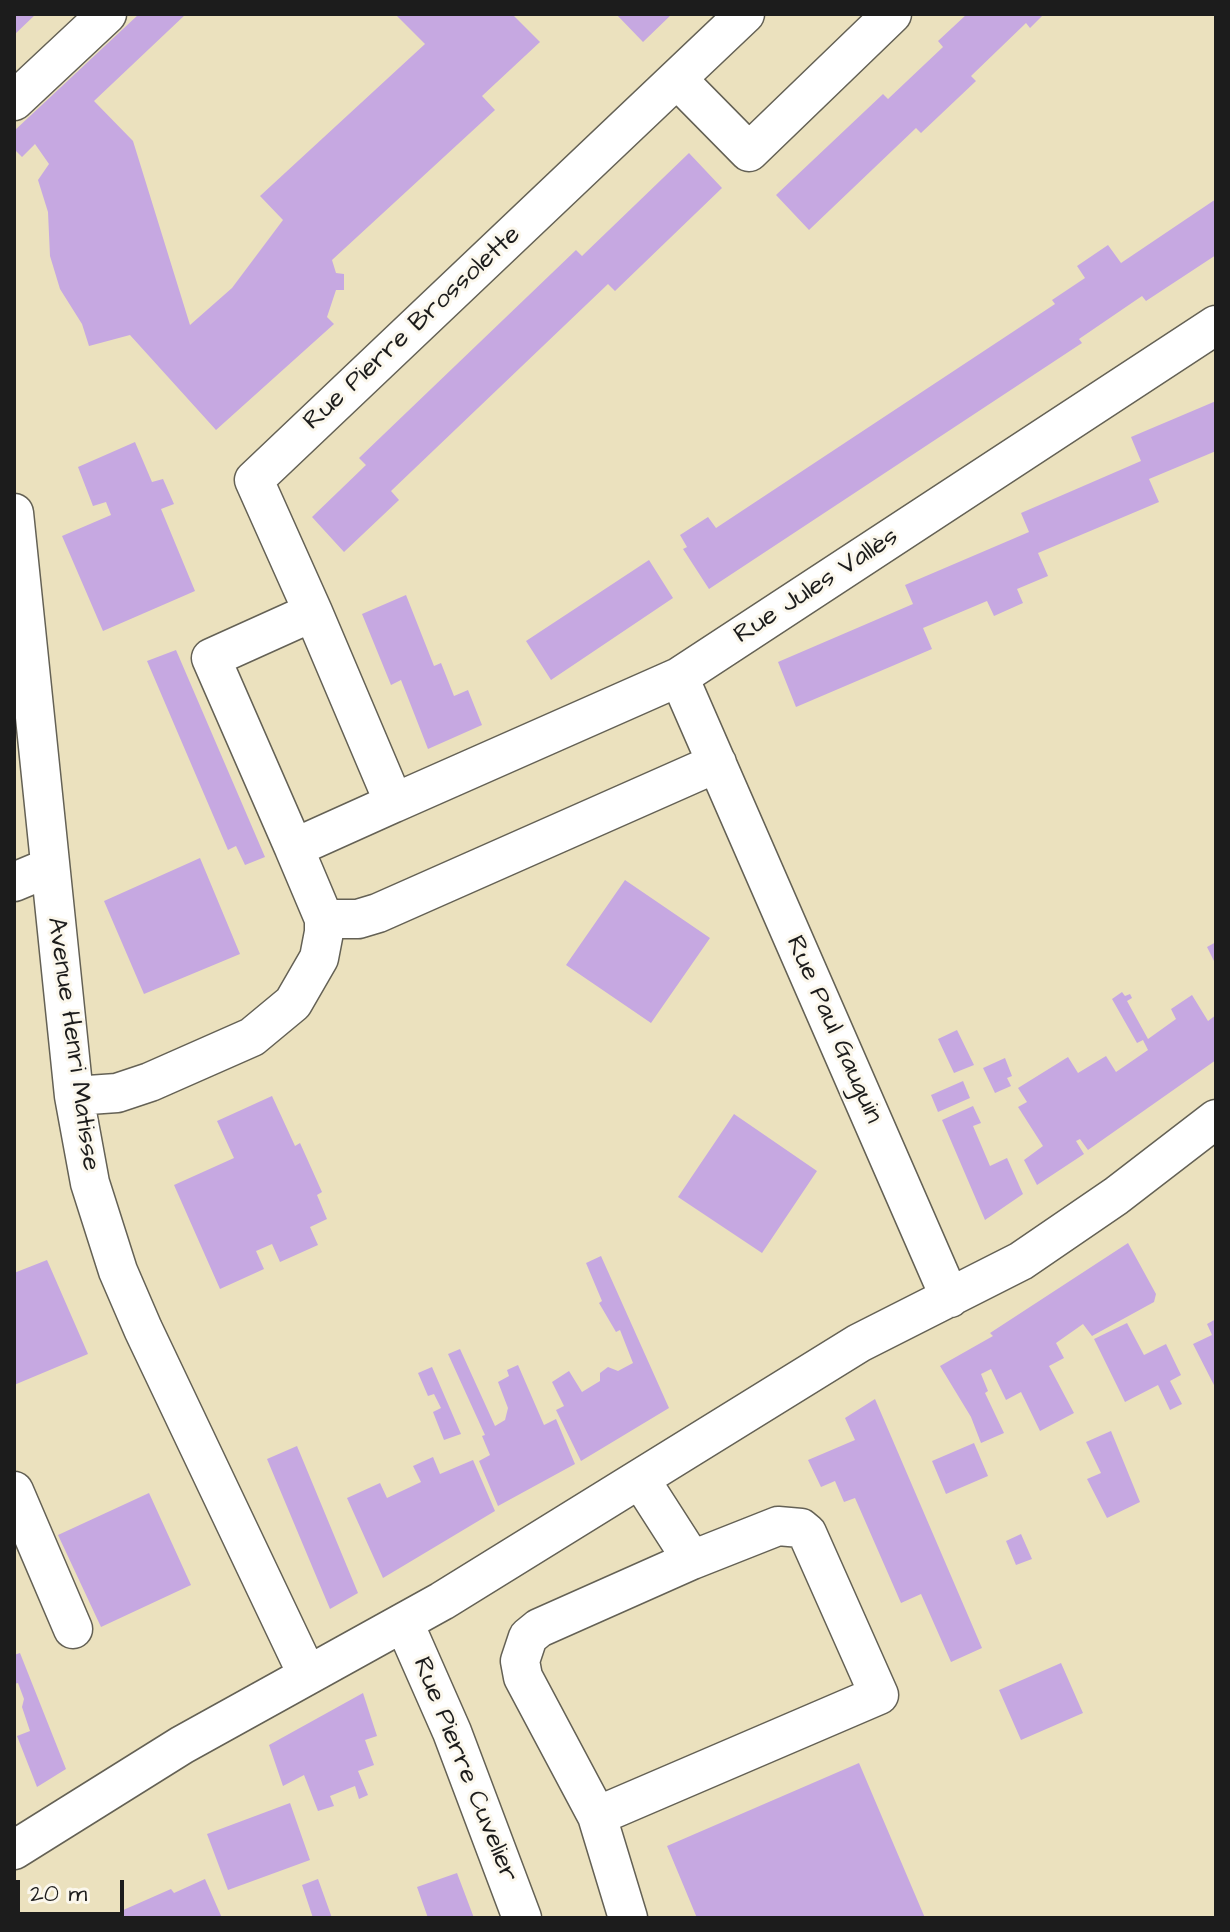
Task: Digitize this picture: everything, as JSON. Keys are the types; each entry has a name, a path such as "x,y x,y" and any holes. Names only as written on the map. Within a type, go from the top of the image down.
{"street":[{"path":"14,101 107,14"},
{"name":"Rue Pierre Brossolette","path":"394,803 254,480 745,14"},
{"path":"677,79 749,152 885,16"},
{"name":"Rue Jules Vallès","path":"394,803 679,677 1216,325"},
{"name":"Avenue Henri Matisse","path":"14,513 74,1096 90,1183 118,1271 307,1674"},
{"path":"74,1096 134,1088 267,1028 293,1003 319,958 324,919 211,658 313,612"},
{"name":"Rue Paul Gauguin","path":"679,677 950,1298"},
{"path":"324,919 358,919 378,913 717,763"},
{"path":"294,848 394,803"},
{"path":"14,882 50,867"},
{"path":"14,1850 169,1752 404,1623 859,1343 1000,1273 1058,1236 1216,1119"},
{"path":"640,1479 692,1560"},
{"path":"14,1491 73,1629"},
{"path":"597,1816 879,1695 807,1533 801,1528 778,1526 692,1560 539,1628 528,1637 520,1661 528,1691 597,1816 628,1918"},
{"name":"Rue Pierre Cuvelier","path":"404,1623 452,1732 522,1918"}],"building":[{"path":"14,14 36,14 14,35"},
{"path":"139,14 186,14 94,101 133,141 190,325 232,288 283,220 260,196 425,44 395,14 512,14 540,42 482,96 495,110 332,260 336,273 344,274 344,290 336,290 327,317 334,324 216,430 130,335 89,346 82,324 60,289 50,256 48,212 38,180 49,164 35,144 22,157 14,149 14,131"},
{"path":"616,14 672,14 643,42"},
{"path":"967,14 1044,14 1030,28 1026,23 971,76 976,81 921,133 916,128 809,230 776,195 883,94 888,99 943,47 938,41"},
{"path":"689,153 722,188 615,291 608,284 391,491 399,500 344,552 312,517 366,465 359,458 576,250 582,256"},
{"path":"1216,199 1216,255 1146,301 1142,296 1079,339 1082,343 709,589 683,549 687,547 680,535 708,517 716,528 1055,304 1052,300 1085,278 1077,266 1108,245 1121,263"},
{"path":"1216,401 1216,451 1149,479 1159,502 1038,553 1048,576 1017,589 1023,603 994,616 987,601 923,628 932,649 796,707 778,662 913,604 905,585 1029,532 1021,513 1141,461 1131,437"},
{"path":"135,442 152,482 163,479 174,504 161,509 195,591 103,631 62,536 111,515 106,502 93,506 78,467"},
{"path":"649,560 673,598 551,680 526,641"},
{"path":"406,595 434,666 441,663 454,696 468,690 482,725 428,749 401,680 391,685 362,614"},
{"path":"176,650 265,857 245,865 236,846 228,850 147,661"},
{"path":"200,858 240,954 144,994 104,901"},
{"path":"625,880 710,938 651,1023 566,965"},
{"path":"1216,942 1216,965 1207,947"},
{"path":"1122,992 1125,996 1130,994 1132,998 1127,1001 1148,1039 1176,1019 1171,1009 1192,995 1208,1021 1216,1015 1216,1060 1088,1150 1080,1139 1076,1141 1084,1154 1037,1185 1024,1160 1043,1146 1018,1107 1027,1102 1018,1088 1068,1057 1078,1073 1106,1056 1116,1072 1148,1050 1143,1040 1137,1043 1112,999"},
{"path":"957,1030 974,1065 954,1073 938,1039"},
{"path":"1005,1058 1012,1076 1007,1078 1011,1086 995,1093 983,1068"},
{"path":"963,1081 970,1098 938,1112 931,1095"},
{"path":"272,1096 295,1146 300,1143 322,1192 317,1195 327,1219 310,1227 318,1245 280,1262 272,1244 256,1251 264,1269 220,1289 174,1185 234,1158 217,1121"},
{"path":"973,1106 981,1123 973,1126 990,1166 1007,1158 1023,1194 985,1220 942,1120"},
{"path":"734,1114 817,1171 762,1253 678,1197"},
{"path":"1128,1243 1156,1294 1154,1302 1092,1336 1083,1324 1056,1343 1064,1358 1049,1366 1074,1413 1040,1431 1021,1392 1006,1400 991,1369 981,1374 988,1391 985,1393 1004,1433 981,1443 971,1417 940,1366 993,1336 990,1333"},
{"path":"601,1256 669,1408 581,1461 556,1410 564,1406 552,1382 569,1371 582,1392 600,1381 600,1373 608,1367 618,1371 633,1363 620,1330 616,1332 599,1303 602,1301 586,1263"},
{"path":"47,1260 88,1354 14,1385 14,1273"},
{"path":"1216,1319 1216,1389 1193,1344 1212,1335 1207,1324"},
{"path":"1127,1323 1144,1355 1166,1344 1181,1375 1170,1381 1182,1404 1170,1410 1158,1385 1125,1402 1094,1339"},
{"path":"460,1349 495,1426 505,1420 508,1408 498,1382 509,1376 507,1370 518,1365 544,1425 556,1419 575,1464 498,1506 479,1461 490,1455 482,1436 485,1435 448,1354"},
{"path":"432,1367 461,1434 444,1440 433,1412 441,1408 434,1394 428,1396 418,1373"},
{"path":"875,1399 982,1648 951,1662 921,1594 901,1603 855,1498 844,1502 835,1481 821,1487 808,1460 855,1440 845,1418"},
{"path":"1111,1431 1140,1502 1107,1518 1087,1479 1101,1473 1086,1442"},
{"path":"974,1443 988,1476 946,1494 932,1461"},
{"path":"297,1446 358,1593 330,1609 267,1459"},
{"path":"433,1457 440,1474 473,1460 495,1511 383,1578 347,1498 380,1483 387,1498 421,1482 413,1466"},
{"path":"149,1493 191,1585 101,1627 58,1535"},
{"path":"1021,1534 1032,1559 1016,1565 1006,1541"},
{"path":"20,1653 66,1769 37,1787 17,1736 30,1731 22,1707 24,1699 18,1683 14,1684 14,1655"},
{"path":"1061,1663 1083,1713 1021,1740 999,1690"},
{"path":"363,1693 377,1736 365,1740 374,1765 358,1771 368,1795 359,1799 355,1786 330,1796 334,1806 318,1811 304,1775 283,1786 269,1745"},
{"path":"859,1763 925,1918 697,1918 667,1846"},
{"path":"290,1803 310,1860 228,1890 207,1834"},
{"path":"457,1873 474,1918 428,1918 417,1887"},
{"path":"205,1879 222,1918 124,1918 121,1911 171,1889 174,1893"},
{"path":"318,1879 332,1918 313,1918 302,1885"}]}
